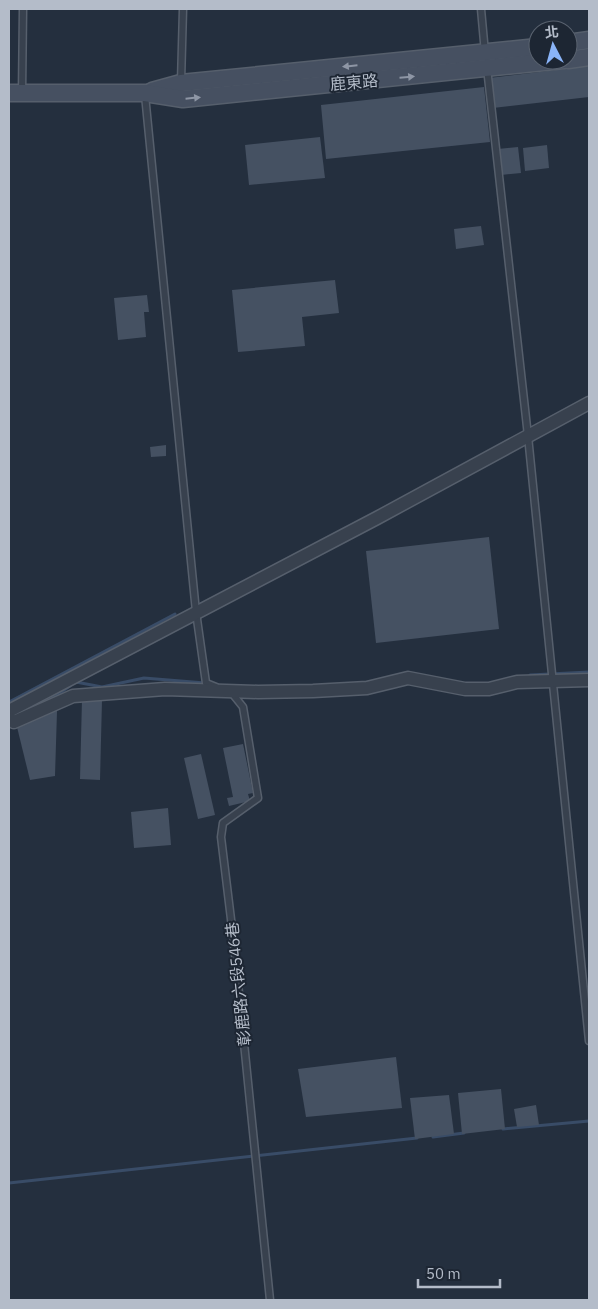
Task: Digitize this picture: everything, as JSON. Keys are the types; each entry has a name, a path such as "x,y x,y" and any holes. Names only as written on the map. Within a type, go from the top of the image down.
{"street":[{"name":"鹿東路","path":"15,94 145,93 183,99 486,61 528,49"},
{"name":"鹿東路","path":"145,93 181,83 486,61 528,60"},
{"path":"9,712 589,404"},
{"path":"9,719 14,722 73,696 165,689 232,692 367,688 408,678 473,689 489,689 517,682 589,680"}],"lane":[{"path":"15,94 23,9"},
{"path":"181,83 183,9"},
{"path":"481,9 528,436 551,681 589,1041"},
{"path":"145,93 196,612 206,683 232,692"},
{"name":"彰鹿路六段546巷","path":"232,692 243,707 258,798 222,823 221,837 234,944 270,1300"}],"building":[{"path":"589,66 589,97 493,108 489,78 556,70 578,70 578,67"},
{"path":"484,87 490,142 326,159 321,105"},
{"path":"320,137 325,178 249,185 245,145"},
{"path":"547,145 549,168 525,171 523,148"},
{"path":"518,147 521,173 501,175 498,149"},
{"path":"481,226 484,245 456,249 454,229"},
{"path":"335,280 339,313 302,317 305,346 238,352 232,290"},
{"path":"147,295 149,312 144,312 146,337 118,340 114,298"},
{"path":"166,445 166,456 151,457 150,447"},
{"path":"489,537 499,629 376,643 366,551"},
{"path":"82,699 102,700 100,780 80,779"},
{"path":"57,711 55,776 30,780 17,727 37,712"},
{"path":"243,744 253,793 248,794 250,801 229,806 227,798 233,797 223,748"},
{"path":"201,754 215,815 198,819 184,758"},
{"path":"168,808 171,845 134,848 131,812"},
{"path":"396,1057 402,1108 306,1117 298,1069"},
{"path":"501,1089 505,1129 462,1134 458,1093"},
{"path":"449,1095 454,1134 415,1139 410,1098"},
{"path":"536,1105 539,1125 517,1127 514,1109"}],"waterway":[{"path":"9,702 175,614"},
{"path":"530,675 589,672"},
{"path":"76,682 102,687 144,678 205,683"},
{"path":"19,713 51,699 70,686"},
{"path":"503,1129 589,1121"},
{"path":"433,1137 464,1133"},
{"path":"9,1183 417,1138"}]}
